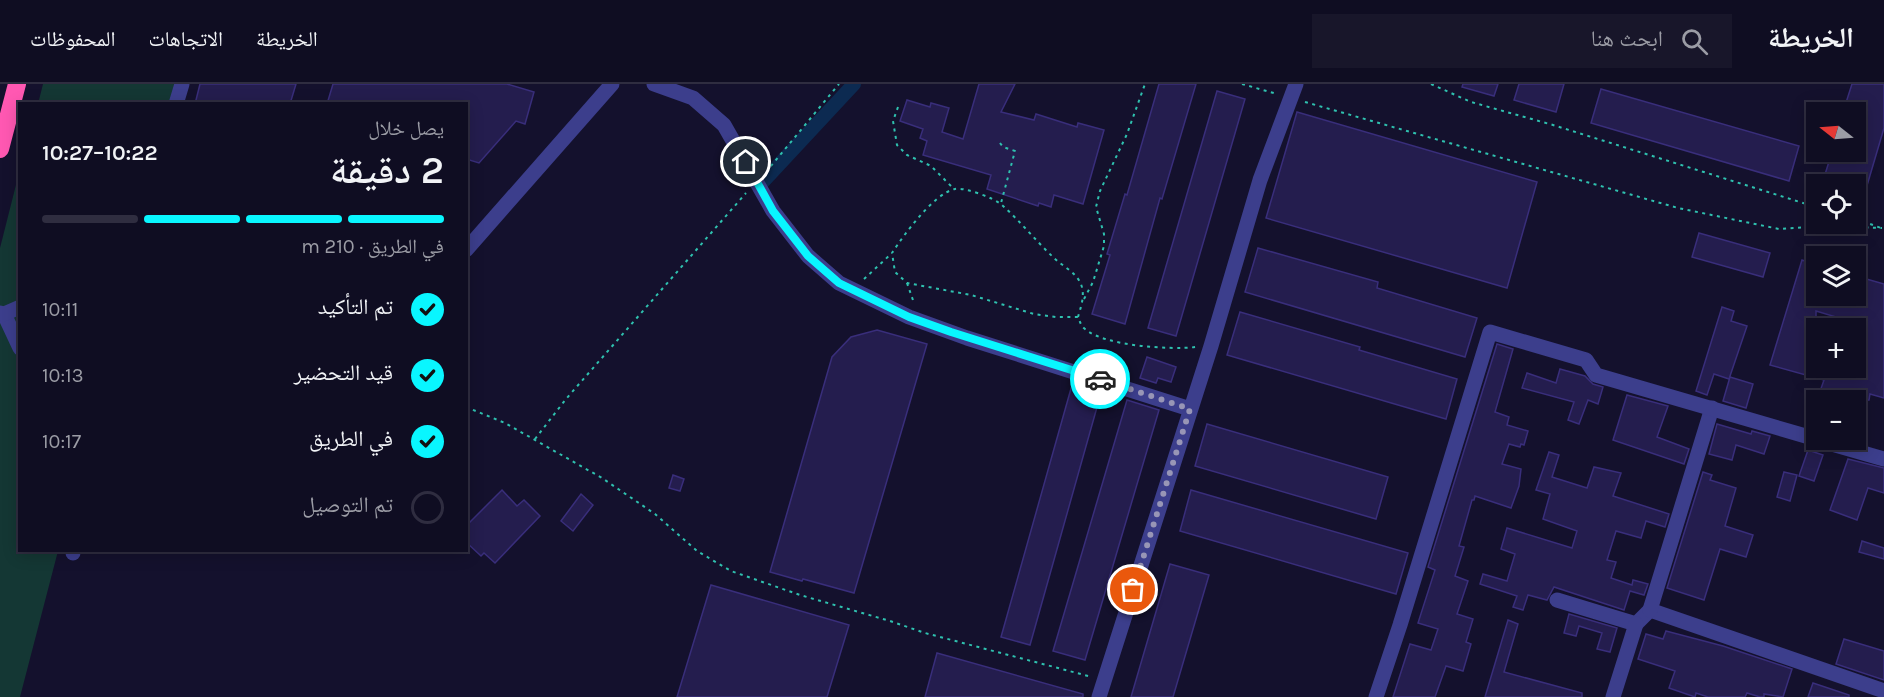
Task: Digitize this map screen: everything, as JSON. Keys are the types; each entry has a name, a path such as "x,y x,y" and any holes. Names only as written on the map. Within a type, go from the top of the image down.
{"highway":[{"path":"0,149 17,84"}],"street":[{"path":"178,102 182,84"},
{"path":"468,248 612,84"},
{"path":"654,84 693,98 724,125 773,211 808,256 839,283 918,320 968,338 1190,409"},
{"path":"1099,697 1211,346 1260,180 1293,91"},
{"path":"18,308 2,313 18,344"},
{"path":"1376,697 1401,625 1490,332 1586,360 1596,375 1806,436"},
{"path":"1613,697 1636,624 1650,610 1712,408"},
{"path":"1854,450 1884,459"},
{"path":"1557,600 1636,624"},
{"path":"1650,610 1884,691"}],"path":[{"path":"535,439 566,399 780,157 839,84"},
{"path":"1145,84 1123,144 1100,191 1096,207 1098,221 1104,234 1104,246 1093,282 1078,317 1082,328 1093,335 1120,343 1179,349 1211,346"},
{"path":"1242,84 1293,91 1678,208 1779,229 1822,226 1883,229"},
{"path":"1431,84 1471,102 1553,125 1806,204"},
{"path":"898,107 893,121 897,145 907,155 931,166 954,189"},
{"path":"1000,143 1003,147 1015,151 1000,203"},
{"path":"846,286 859,284 892,253 903,236 939,198 954,189 968,190 1000,203 1048,253 1081,283 1084,299"},
{"path":"1866,223 1883,229"},
{"path":"892,253 895,272 907,283 918,320"},
{"path":"907,283 971,295 1034,314 1078,317"},
{"path":"468,408 505,423 602,478 655,514 697,551 731,571 800,596 925,633 1104,681"}],"green space":[{"path":"43,84 176,84 171,102 38,102"},
{"path":"18,177 18,552 58,552 20,697 0,697 0,248"}],"building":[{"path":"200,84 296,84 291,102 196,102"},
{"path":"333,84 507,84 534,92 525,124 516,121 479,163 468,160 468,102 328,102"},
{"path":"979,84 1015,84 1001,112 1034,120 1036,114 1077,127 1078,123 1104,130 1083,204 1054,195 1051,207 1039,203 1038,206 987,189 991,175 923,155 927,141 920,138 923,129 900,121 907,100 930,107 931,103 949,108 942,132 963,139"},
{"path":"1159,84 1196,84 1162,199 1160,198 1125,324 1092,314 1110,255 1107,254 1125,194 1127,195"},
{"path":"1463,84 1498,84 1494,96 1462,87"},
{"path":"1519,84 1564,84 1556,112 1514,100"},
{"path":"1852,84 1884,84 1884,128 1866,189 1866,174 1825,174 1829,162 1866,162 1866,102 1846,102"},
{"path":"1601,89 1799,146 1789,181 1591,123"},
{"path":"1217,91 1245,99 1176,336 1148,328"},
{"path":"1297,112 1537,182 1507,288 1266,218"},
{"path":"1699,233 1770,253 1763,277 1692,257"},
{"path":"1258,248 1378,282 1377,288 1477,318 1465,357 1245,292"},
{"path":"1802,260 1806,261 1806,306 1866,306 1866,279 1884,284 1884,398 1870,394 1869,400 1866,400 1866,390 1820,390 1824,380 1817,378 1866,378 1866,318 1839,318 1816,311 1816,318 1806,318 1806,375 1770,365"},
{"path":"1722,307 1734,311 1731,321 1747,326 1729,379 1714,374 1707,395 1696,391"},
{"path":"1240,312 1360,347 1359,350 1457,379 1446,419 1227,355"},
{"path":"877,330 927,344 854,593 770,572 832,357 851,337"},
{"path":"1497,344 1513,349 1495,412 1509,417 1507,425 1528,431 1524,445 1521,444 1520,447 1509,444 1502,464 1521,469 1519,486 1511,508 1475,496 1472,500 1459,546 1464,547 1455,576 1468,581 1457,614 1473,619 1466,642 1471,644 1463,671 1446,666 1435,697 1393,697 1410,644 1431,650 1438,629 1418,623 1435,570 1428,567"},
{"path":"1147,357 1176,367 1171,382 1158,378 1156,383 1140,378"},
{"path":"1560,369 1585,376 1593,384 1603,387 1598,404 1588,400 1579,424 1568,420 1574,402 1522,388 1527,373 1556,383"},
{"path":"1730,377 1753,384 1746,408 1723,401"},
{"path":"1072,385 1101,393 1030,645 1001,637"},
{"path":"1627,395 1668,406 1657,437 1689,449 1684,464 1613,440"},
{"path":"1127,400 1159,410 1085,660 1053,651"},
{"path":"1207,424 1388,477 1376,519 1195,466"},
{"path":"1717,424 1751,434 1752,431 1770,436 1764,454 1736,445 1732,460 1709,454"},
{"path":"1808,450 1823,455 1814,481 1799,476"},
{"path":"1549,452 1559,455 1552,477 1587,488 1594,467 1621,473 1613,496 1669,514 1665,527 1646,521 1641,538 1616,531 1607,560 1616,562 1611,578 1632,585 1633,580 1648,584 1644,595 1630,591 1624,610 1554,587 1547,600 1528,595 1523,610 1513,607 1517,596 1480,584 1483,574 1507,581 1515,554 1501,549 1507,528 1572,548 1577,531 1543,519 1550,494 1536,490"},
{"path":"1848,459 1884,468 1884,493 1868,488 1857,520 1830,510"},
{"path":"1703,472 1712,475 1710,480 1736,488 1725,526 1753,535 1746,557 1720,549 1704,600 1667,588"},
{"path":"1784,472 1797,475 1790,501 1777,497"},
{"path":"673,475 684,479 680,491 669,488"},
{"path":"502,490 517,506 524,500 540,516 495,563 484,553 481,556 468,544 468,524"},
{"path":"1191,490 1408,553 1396,594 1180,531"},
{"path":"581,494 593,505 573,531 561,521"},
{"path":"1862,541 1884,548 1884,559 1859,552"},
{"path":"1170,564 1209,575 1173,697 1131,697"},
{"path":"711,585 849,625 827,697 677,697"},
{"path":"1569,614 1617,628 1610,652 1597,649 1602,633 1579,626 1576,636 1564,633"},
{"path":"1508,620 1518,624 1504,672 1582,693 1582,697 1485,697"},
{"path":"1666,631 1723,646 1792,669 1783,697 1764,694 1764,697 1760,697 1747,693 1745,697 1708,697 1696,693 1695,697 1669,688 1675,671 1638,659 1646,634 1663,639"},
{"path":"1844,639 1884,651 1884,680 1836,664"},
{"path":"937,653 1083,694 1083,697 925,697"},
{"path":"1813,683 1849,695 1849,697 1808,697"}],"waterway":[{"path":"760,185 854,84"}],"way so far":[{"path":"1100,379 1190,409 1133,590"}],"route":[{"path":"746,162 773,211 808,256 839,283 872,297 909,317 1100,379"}]}
